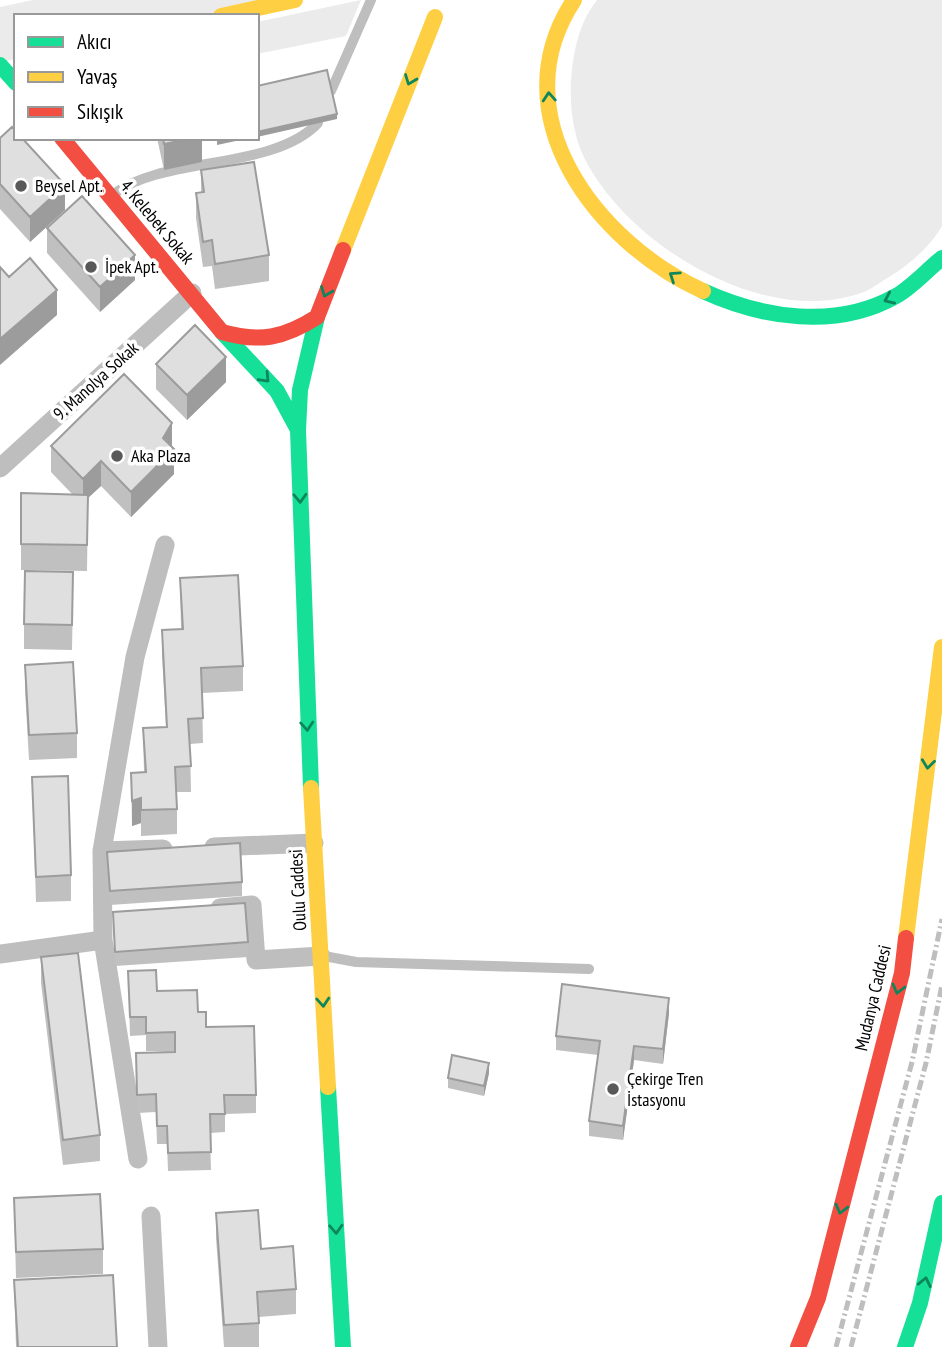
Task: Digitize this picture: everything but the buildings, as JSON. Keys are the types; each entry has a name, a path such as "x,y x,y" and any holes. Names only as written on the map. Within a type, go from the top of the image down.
{"main road":[{"path":"229,14 295,0"},
{"path":"575,0 552,48 548,84 547,96 560,156 589,200 628,243 679,280 736,307 779,318 822,319 854,314 899,294 927,275 942,258"},
{"name":"Oulu Caddesi","path":"343,1347 306,699 298,430 300,390 317,317 435,17"},
{"path":"0,63 14,80"},
{"name":"4. Kelebek Sokak","path":"64,140 222,331 277,391 290,410 298,430"},
{"path":"222,331 246,340 268,341 287,337 317,317"},
{"name":"Mudanya Caddesi","path":"799,1347 818,1298 902,972 942,648"},
{"path":"905,1347 920,1303 942,1203"}],"street":[{"name":"9. Manolya Sokak","path":"0,468 191,293"},
{"path":"138,1158 103,940 110,915 102,851 135,657 165,545"},
{"path":"102,851 314,843"},
{"path":"198,909 252,905 256,960 321,956"},
{"path":"0,954 103,940"},
{"path":"151,1216 158,1347"}],"lane":[{"path":"331,91 371,0"},
{"path":"111,197 130,182 211,165 295,141 318,123"},
{"path":"321,956 356,962 589,969"}],"shaded area":[{"path":"33,0 295,0 230,14 14,14 14,59 0,62 0,7"},
{"path":"361,0 346,36 259,54 259,22"},
{"path":"597,0 942,0 942,226 937,234 911,261 872,288 823,301 782,299 740,288 700,270 662,246 629,218 602,186 582,153 575,133 571,101 573,60 583,24"}],"railway":[{"path":"836,1347 912,1062 942,919"},
{"path":"851,1347 926,1063 942,985"}],"traffic: fast":[{"path":"0,65 14,81"},
{"path":"703,291 750,308 774,313 799,316 849,313 873,307 896,296 942,258"},
{"path":"311,788 298,430 300,390 317,317"},
{"path":"222,332 277,391 297,428"},
{"path":"328,1087 343,1347"},
{"path":"905,1347 920,1303 942,1203"}],"traffic: slow":[{"path":"230,14 295,0"},
{"path":"574,0 553,44 547,87 553,130 570,171 596,208 627,241 664,269 703,291"},
{"path":"343,250 435,17"},
{"path":"906,938 942,647"},
{"path":"311,788 328,1087"}],"traffic: jam":[{"path":"64,140 222,332 248,337 271,337 294,330 317,317 343,250"},
{"path":"798,1347 818,1298 902,973 906,938"}],"place":[{"name":"Beysel Apt.","path":"21,186"},
{"name":"İpek Apt.","path":"91,267"},
{"name":"Aka Plaza","path":"117,456"},
{"name":"Çekirge Tren İstasyonu","path":"613,1089"}]}
